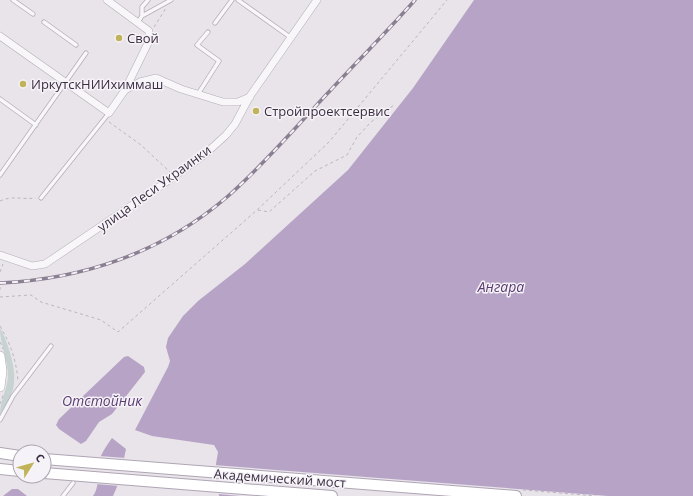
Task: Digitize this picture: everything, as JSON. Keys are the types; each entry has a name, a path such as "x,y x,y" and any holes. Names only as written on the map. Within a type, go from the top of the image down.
{"main road":[{"path":"0,356 2,371 0,387"},
{"path":"0,453 12,455"},
{"name":"Академический мост","path":"52,459 516,496"},
{"path":"0,469 12,470"},
{"name":"Академический мост","path":"52,474 332,496"}],"street":[{"path":"0,36 65,82 107,116 126,90 150,35 149,31 140,19 107,0"},
{"name":"улица Леси Украинки","path":"3,257 32,266 45,264 204,155 226,135 239,118 250,96 317,0"},
{"path":"126,90 140,82 150,78 156,78 214,100 231,104 250,96"}],"lane":[{"path":"14,0 34,14"},
{"path":"140,19 142,7 148,0"},
{"path":"140,19 171,0"},
{"path":"215,22 232,0"},
{"path":"238,0 290,37"},
{"path":"44,22 76,45"},
{"path":"198,94 219,61 197,44 208,32"},
{"path":"0,175 86,53"},
{"path":"0,99 36,125"},
{"path":"41,198 107,116"},
{"path":"0,420 19,389 51,346"},
{"path":"63,496 73,482"}],"path":[{"path":"0,297 31,296 41,302 101,320 118,332 258,210 329,142 447,0"},
{"path":"150,35 168,6"},
{"path":"258,210 268,212 315,171 347,155 362,132 371,122 394,105"},
{"path":"107,116 175,176"},
{"path":"0,201 10,196 26,199 41,198"},
{"path":"0,272 3,257"},
{"path":"0,326 12,347 19,389"}],"shaded area":[{"path":"0,328 11,357 14,382 11,396 0,414 8,377"}],"water":[{"name":"Ангара","path":"474,0 693,0 693,496 219,496 216,464 218,452 214,445 152,436 135,430 168,367 170,361 166,347 168,338 183,316 198,301 245,264 348,170 413,88"},
{"name":"Отстойник","path":"128,356 144,367 145,372 112,414 99,422 86,441 81,444 59,429 56,425 59,419 124,357"},
{"path":"112,438 126,449 119,482 113,496 93,496 97,488 98,464 104,450"},
{"path":"12,489 18,489 27,496 3,496"}],"pier":[{"path":"99,456 126,458 120,486 95,484 96,462"},
{"path":"214,465 608,496 240,496 218,494"}],"railway":[{"path":"0,283 62,276 92,269 149,247 176,233 202,216 227,197 261,165 415,0"}],"place":[{"name":"Свой","path":"119,38"},
{"name":"ИркутскНИИхиммаш","path":"23,84"},
{"name":"Стройпроектсервис","path":"256,111"}]}
